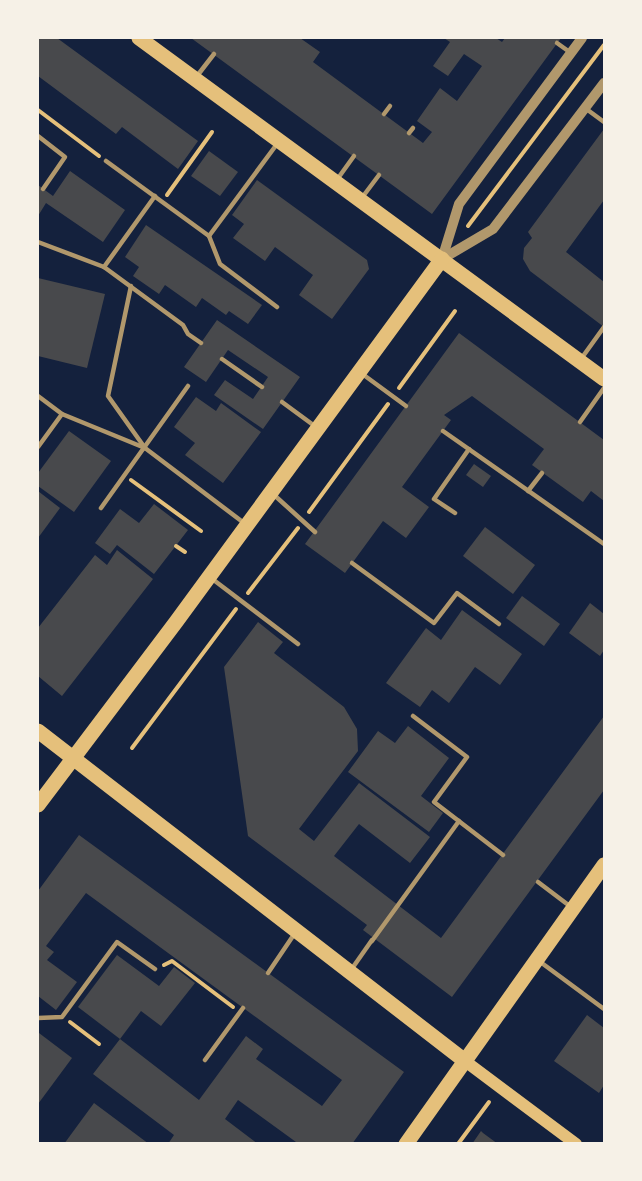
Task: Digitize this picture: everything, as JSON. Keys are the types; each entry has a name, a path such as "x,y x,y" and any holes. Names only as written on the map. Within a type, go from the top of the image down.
{"main road":[{"path":"139,38 604,379"},
{"path":"38,805 442,259"},
{"path":"38,731 465,1061 576,1143"},
{"path":"406,1143 604,865"}],"street":[{"path":"442,259 459,204 582,38"},
{"path":"442,259 493,229 604,83"}],"lane":[{"path":"557,43 571,53"},
{"path":"195,79 214,54"},
{"path":"384,114 390,105"},
{"path":"585,108 604,122"},
{"path":"38,136 65,157 43,189"},
{"path":"209,236 280,140"},
{"path":"336,182 354,156"},
{"path":"106,161 209,236 220,264 277,307"},
{"path":"361,200 379,175"},
{"path":"104,267 155,196"},
{"path":"38,242 104,267 183,325 188,334 201,343"},
{"path":"131,286 108,396 145,448"},
{"path":"579,360 604,327"},
{"path":"222,358 261,387"},
{"path":"359,372 406,406"},
{"path":"101,508 188,386"},
{"path":"579,422 604,388"},
{"path":"38,396 62,414 145,448 246,525"},
{"path":"282,402 318,428"},
{"path":"38,447 62,414"},
{"path":"443,431 604,544"},
{"path":"455,513 434,499 469,449"},
{"path":"528,490 542,473"},
{"path":"271,492 315,532"},
{"path":"352,563 434,623 457,592 499,624"},
{"path":"209,576 298,644"},
{"path":"413,716 467,757 434,802 503,855"},
{"path":"349,972 459,821"},
{"path":"538,882 573,909"},
{"path":"268,973 296,931"},
{"path":"38,1018 62,1017 117,942 155,969"},
{"path":"537,960 604,1009"},
{"path":"204,1060 241,1010"}],"path":[{"path":"468,227 604,45"},
{"path":"38,110 106,161"},
{"path":"162,202 212,132"},
{"path":"125,475 201,531"},
{"path":"176,546 185,552"},
{"path":"155,969 172,961 241,1010"},
{"path":"62,1017 99,1044"},
{"path":"458,1143 489,1102"}],"building":[{"path":"38,38 57,38 198,141 178,169 122,127 116,134 38,76"},
{"path":"191,38 300,38 320,52 313,62 423,143 432,132 417,121 440,88 457,101 482,66 464,54 448,76 433,66 450,42 444,38 496,38 502,42 505,38 561,38 432,214"},
{"path":"604,129 604,200 566,252 604,282 604,327 530,271 523,259 524,248 532,238 528,232"},
{"path":"209,151 238,172 220,196 191,176"},
{"path":"70,171 125,210 103,242 46,203 38,216 38,185 53,196"},
{"path":"257,180 367,260 369,269 332,319 299,295 313,275 275,247 265,261 233,238 244,224 232,215"},
{"path":"146,225 262,305 248,324 229,311 226,315 202,298 196,307 165,285 159,294 133,276 139,267 125,257"},
{"path":"38,278 105,294 87,368 38,356"},
{"path":"217,320 300,377 263,429 214,395 225,380 253,399 268,377 228,350 206,382 184,367"},
{"path":"459,333 604,440 604,501 591,491 583,502 532,465 544,449 472,396 444,415 451,420 402,487 429,507 406,538 383,521 345,573 305,544"},
{"path":"196,397 216,411 221,403 261,432 223,483 185,455 195,443 174,427"},
{"path":"69,431 111,461 74,512 38,486 38,473"},
{"path":"474,464 491,476 483,487 466,475"},
{"path":"38,491 60,508 38,538"},
{"path":"154,504 188,530 154,574 117,545 110,554 95,543 120,509 139,523"},
{"path":"485,527 535,565 513,594 463,556"},
{"path":"117,550 153,579 62,696 38,676 38,628 95,555 107,565"},
{"path":"522,596 560,624 544,646 506,618"},
{"path":"590,603 604,614 604,650 600,656 569,633"},
{"path":"462,610 522,654 500,685 475,667 449,703 432,690 420,707 386,683 426,628 441,640"},
{"path":"258,622 283,642 274,653 344,707 357,729 358,751 299,829 314,841 359,783 430,837 410,863 359,824 334,856 441,938 604,716 604,790 452,997 363,930 367,925 248,836 224,667"},
{"path":"408,726 449,758 421,796 443,813 429,832 348,772 378,731 395,743"},
{"path":"79,835 404,1072 352,1144 295,1144 296,1142 238,1100 225,1119 258,1144 168,1144 174,1135 93,1074 120,1039 199,1100 246,1036 263,1049 256,1059 322,1106 342,1080 86,893 46,946 54,952 47,960 77,982 56,1010 38,996 38,891"},
{"path":"117,955 159,986 174,967 195,983 161,1026 141,1011 120,1039 78,1007"},
{"path":"587,1015 604,1028 604,1085 599,1093 554,1061"},
{"path":"39,1033 72,1058 38,1104 38,1035"},
{"path":"94,1103 149,1144 64,1144"},
{"path":"481,1131 483,1133 498,1144 472,1144"}]}
